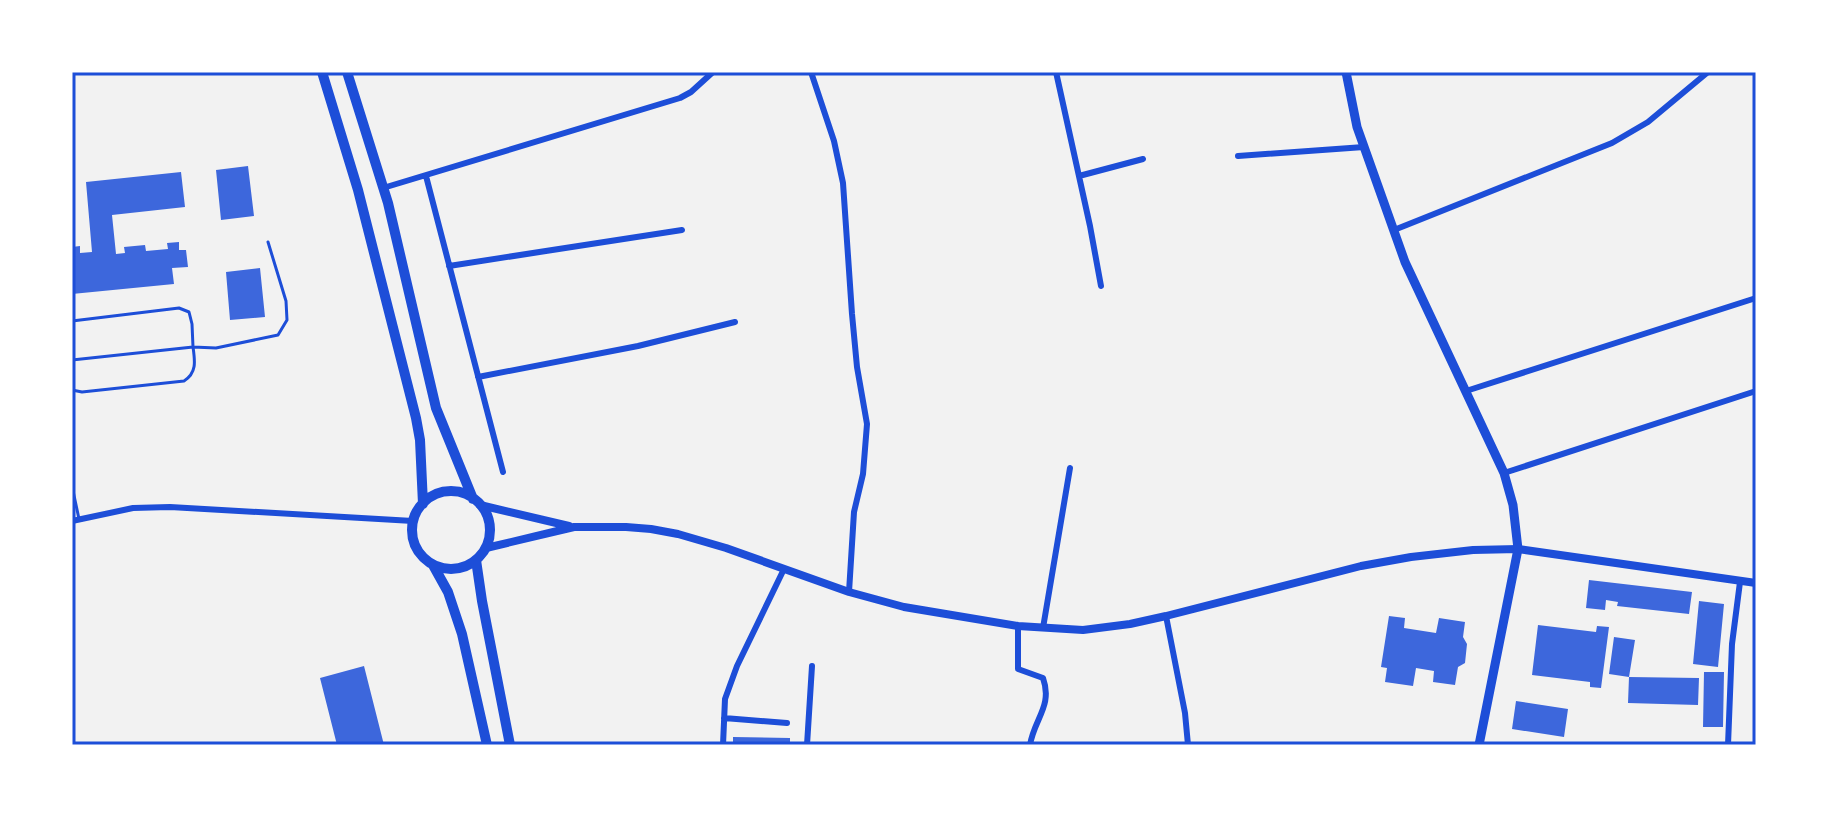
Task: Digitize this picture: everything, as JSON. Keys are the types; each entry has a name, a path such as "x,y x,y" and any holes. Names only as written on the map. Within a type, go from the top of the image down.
{"highway":[{"path":"322,72 358,190 416,418 423,504"},
{"path":"347,72 383,188 436,408 477,502 489,521 486,548 466,566 444,568 424,558 417,549 412,533 413,521 423,504 444,493 462,493 477,502"},
{"path":"476,560 510,745"},
{"path":"433,565 448,592 462,634 487,745"}],"main road":[{"path":"1346,72 1357,127 1405,262 1504,473 1513,505 1518,549 1479,745"}],"street":[{"path":"697,72 701,82"},
{"path":"383,188 680,98 713,72"},
{"path":"811,72 834,141 843,183 853,327 867,424 865,465 853,521 849,592"},
{"path":"1056,72 1101,286"},
{"path":"1394,230 1612,143 1648,122 1708,72"},
{"path":"1238,156 1364,147"},
{"path":"1079,176 1143,159"},
{"path":"426,176 503,472"},
{"path":"449,266 682,230"},
{"path":"1466,391 1756,298"},
{"path":"478,377 638,346 735,322"},
{"path":"1504,473 1756,391"},
{"path":"1043,628 1070,468"},
{"path":"477,502 574,527"},
{"path":"76,520 133,508 170,507 413,521"},
{"path":"486,548 574,527 626,527 678,534 849,592 904,607 1018,626 1083,630 1166,616 1361,566 1443,553 1518,549 1756,583"},
{"path":"723,745 725,699 737,666 784,569"},
{"path":"1728,745 1732,644 1740,582"},
{"path":"1166,616 1185,713 1188,745"},
{"path":"1018,626 1018,669 1043,678 1045,682 1045,708 1030,745"},
{"path":"807,745 812,666"},
{"path":"724,718 787,723"}],"lane":[{"path":"72,360 193,347 216,348 278,335 287,320 286,301 268,242"},
{"path":"72,321 179,308 189,312 195,365 191,376 184,381 82,392 72,390"},
{"path":"72,486 76,520"}],"building":[{"path":"248,166 254,216 221,220 216,170"},
{"path":"181,172 185,207 112,215 116,254 125,253 124,247 145,245 146,251 168,249 167,243 179,242 179,250 186,250 188,267 172,268 174,284 72,294 72,247 80,246 80,253 92,252 86,182"},
{"path":"260,268 265,317 230,320 226,272"},
{"path":"1589,580 1692,592 1689,614 1617,606 1618,602 1606,600 1605,610 1586,608"},
{"path":"1699,601 1724,604 1718,667 1693,664"},
{"path":"1389,616 1405,618 1404,628 1436,633 1439,618 1465,622 1465,663 1458,667 1455,685 1433,682 1434,671 1416,668 1413,686 1385,682 1387,668 1381,667"},
{"path":"1538,625 1596,632 1597,626 1609,627 1601,688 1590,687 1590,682 1532,675"},
{"path":"1614,637 1635,640 1629,677 1609,674"},
{"path":"364,666 384,745 337,745 320,678"},
{"path":"1704,672 1724,672 1723,727 1703,727"},
{"path":"1629,677 1699,678 1698,705 1628,703"},
{"path":"1516,701 1568,709 1564,737 1512,729"},
{"path":"733,737 790,738 790,745 733,745"}]}
